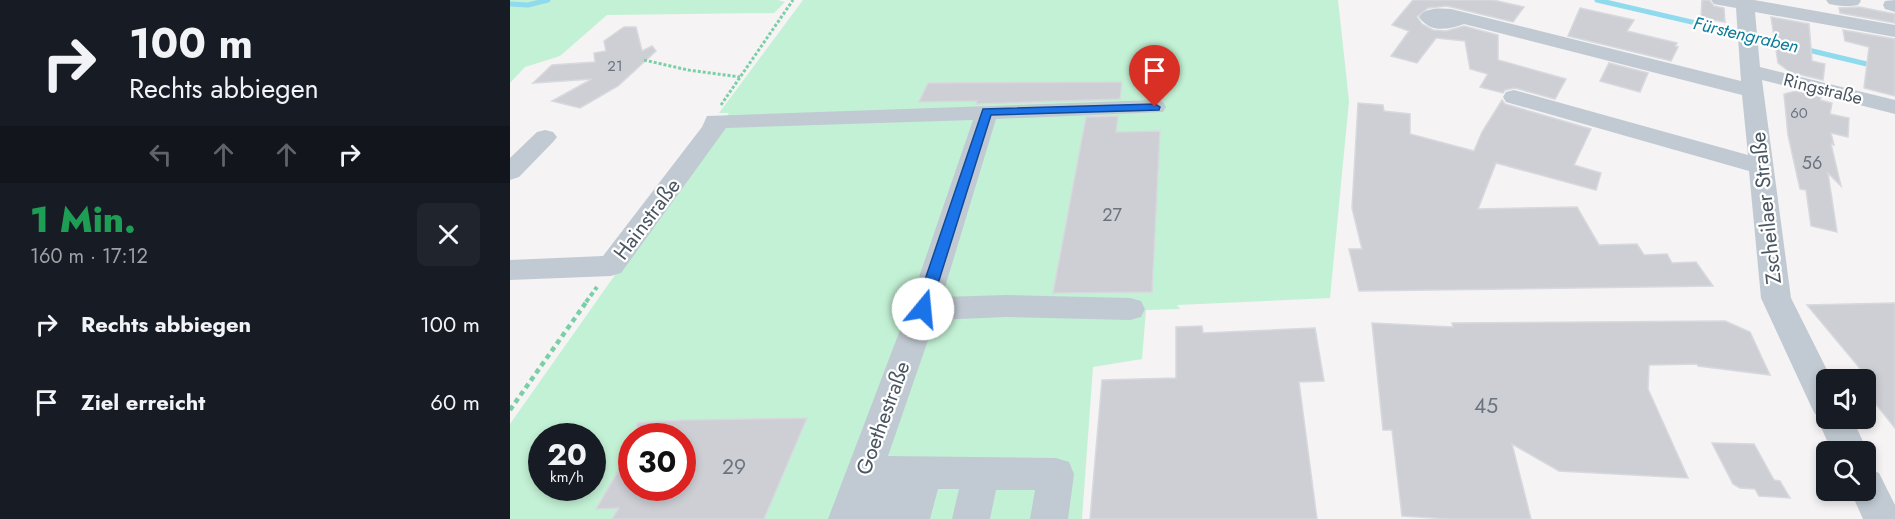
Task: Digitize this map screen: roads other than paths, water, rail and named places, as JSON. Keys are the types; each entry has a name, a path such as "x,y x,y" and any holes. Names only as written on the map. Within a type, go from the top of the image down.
{"street":[{"path":"1720,0 1745,2 1895,31"},
{"path":"1823,0 1831,20"},
{"name":"Zscheilaer Straße","path":"1745,2 1776,298 1816,381"},
{"name":"Ringstraße","path":"1461,18 1537,37 1895,107"},
{"path":"1524,55 1537,37"},
{"path":"1514,98 1763,167"},
{"path":"987,112 1155,107"},
{"name":"Hainstraße","path":"510,270 611,266 714,129 713,119 987,112"},
{"name":"Goethestraße","path":"847,519 894,473 923,309 987,112"},
{"path":"510,172 545,137"},
{"path":"923,309 1006,306 1130,309"},
{"path":"894,473 1056,474 1049,519"},
{"path":"882,519 894,473"},
{"path":"894,473 911,519"},
{"path":"971,519 981,474"},
{"path":"1874,501 1882,519"}],"waterway":[{"name":"Fürstengraben","path":"510,4 528,5 548,0"},
{"name":"Fürstengraben","path":"1597,0 1782,43"},
{"name":"Fürstengraben","path":"1804,49 1875,66"}]}
